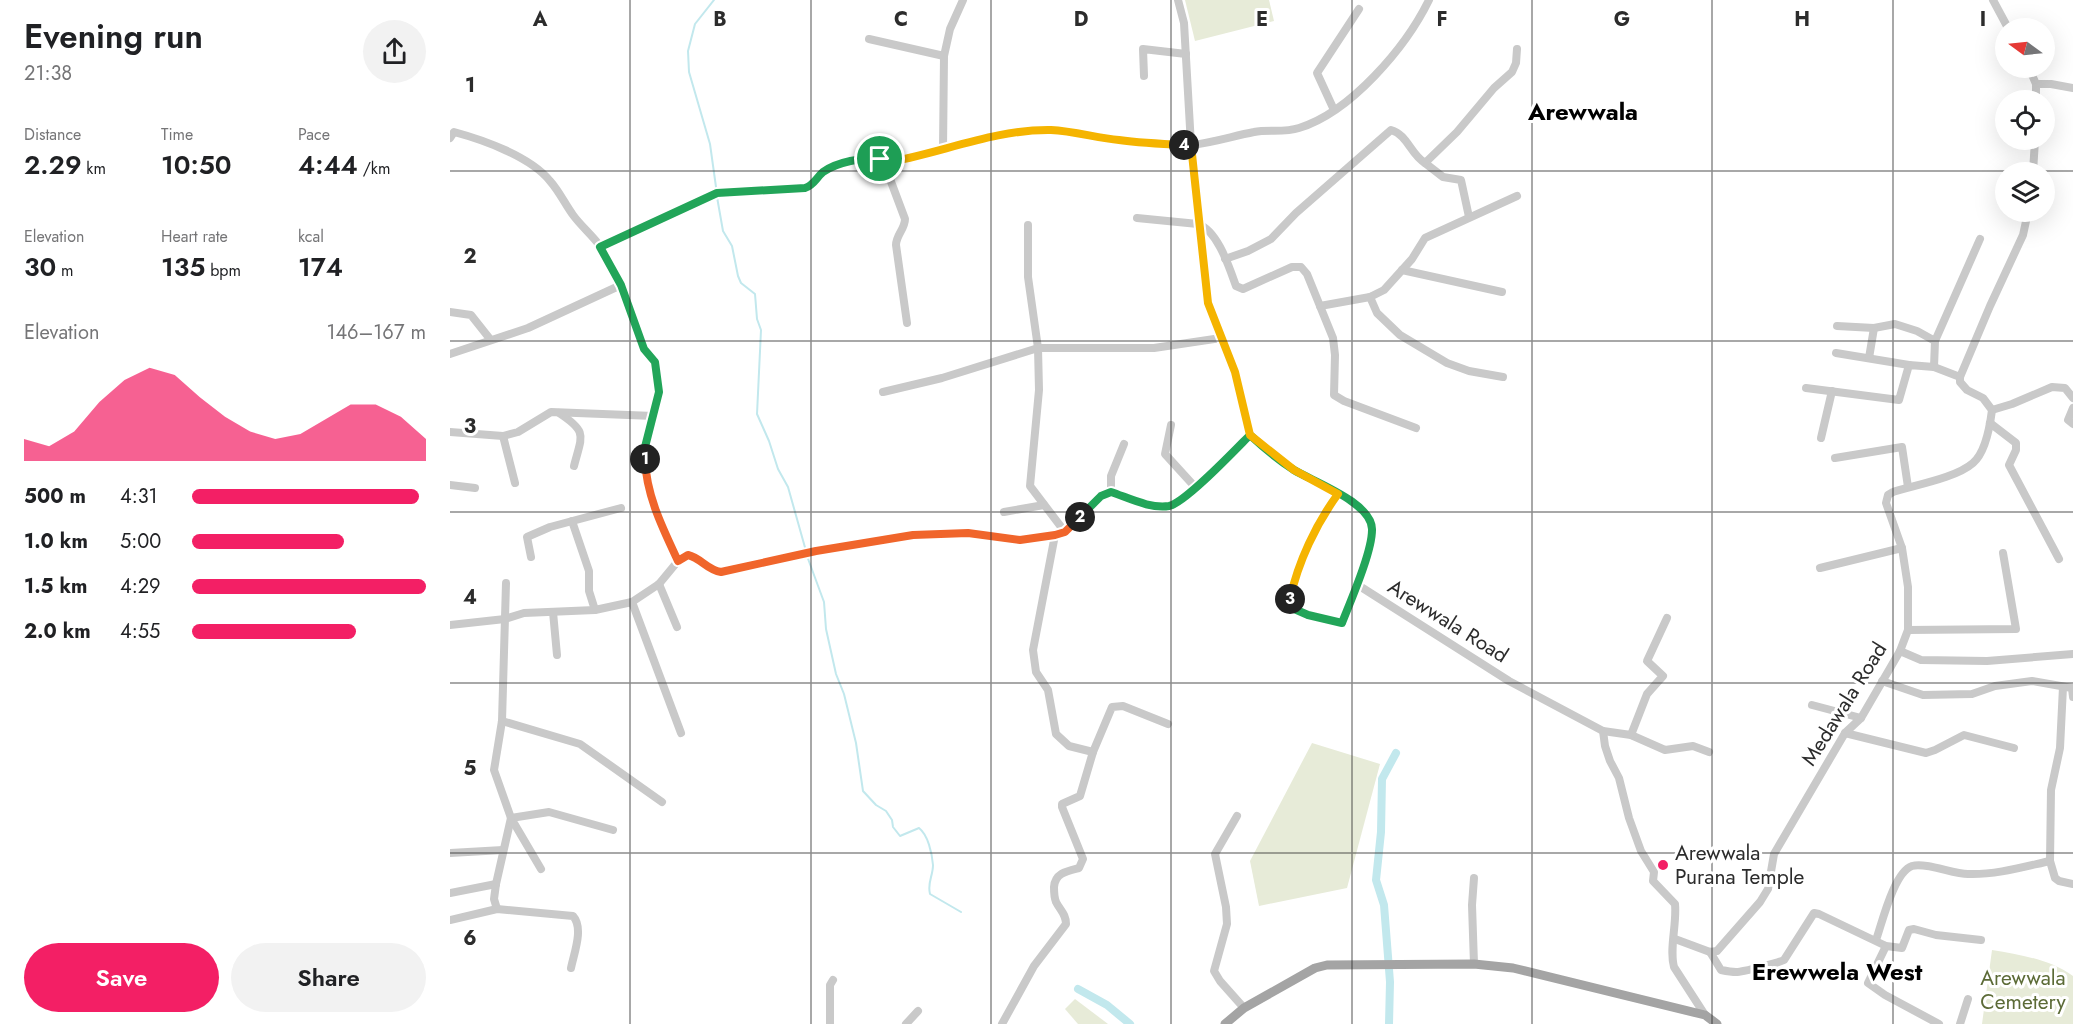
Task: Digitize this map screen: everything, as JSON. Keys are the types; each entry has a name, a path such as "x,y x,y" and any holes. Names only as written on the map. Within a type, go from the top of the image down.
{"main road":[{"path":"1225,1024 1244,1008 1316,968 1326,965 1389,964 1473,964 1513,968 1705,1015 1717,1024"}],"street":[{"path":"943,148 944,56 950,29 963,0"},
{"path":"450,625 505,619 524,614 595,610 632,602 659,584 678,561 688,555 714,571 721,572 806,553 913,535 968,533 1020,540 1065,532 1101,496 1111,492 1155,506 1172,506 1196,488 1250,435 1235,372 1208,303 1191,145 1184,22 1178,0"},
{"path":"884,163 1018,132 1051,130 1117,140 1191,145 1260,131 1293,130 1334,110 1357,93 1386,65 1405,40 1429,0"},
{"path":"1993,0 2003,18"},
{"path":"1334,110 1317,73 1359,9"},
{"path":"869,39 944,56"},
{"path":"1144,76 1143,49 1186,54"},
{"path":"1425,163 1457,132 1494,88 1512,72 1516,63 1517,49"},
{"path":"2033,78 2036,90"},
{"path":"2036,84 2073,87"},
{"path":"1225,258 1248,251 1271,238 1390,130 1400,132 1419,159 1443,177 1461,180 1469,217"},
{"path":"450,138 454,132 513,154 550,180 574,217 600,247 621,285 644,349 655,362 659,392 645,447 646,474 656,512 678,561"},
{"path":"600,247 717,193 805,188 812,186 822,173 835,166 869,158 880,159 884,163 905,219 896,239 896,245 907,323"},
{"path":"1320,306 1370,297 1384,290 1412,259 1425,238 1517,196"},
{"path":"1137,218 1204,226 1212,234 1225,258 1236,286 1243,289 1292,267 1301,267 1307,273 1333,338 1334,395 1344,401 1416,428"},
{"path":"2026,222 2023,235 1960,377 1960,382 1967,390 1983,398 1992,410 2052,387 2065,388 2073,398"},
{"path":"1028,225 1028,277 1038,348 1039,390 1030,486 1065,532"},
{"path":"1934,367 1935,341 1980,239"},
{"path":"1402,270 1502,292"},
{"path":"450,354 528,328 621,285"},
{"path":"1370,297 1377,313 1409,341 1447,363 1469,372 1503,377"},
{"path":"450,312 471,315 490,339"},
{"path":"1837,326 1874,328 1895,324 1917,331 1935,341"},
{"path":"1869,358 1874,328"},
{"path":"883,392 942,378 1038,348 1154,348 1221,338"},
{"path":"1836,353 1934,367 1960,377"},
{"path":"1806,388 1899,400 1909,365"},
{"path":"1821,438 1832,391"},
{"path":"2073,408 2068,420 2073,424"},
{"name":"Medawala Road","path":"1710,952 1717,951 1760,902 1768,889 1774,854 1845,733 1860,718 1899,651 1908,630 1908,587 1902,548 1886,503 1888,495 1946,476 1974,463 1982,449 1992,410"},
{"path":"450,432 503,436 518,432 550,412 654,416"},
{"path":"557,412 571,421 581,433 582,438 574,465"},
{"path":"1990,423 2016,443 2016,450 2009,465 2059,559"},
{"path":"1172,425 1165,454 1196,488"},
{"name":"Arewwala Road","path":"1250,435 1294,470 1338,494 1361,509 1369,518 1373,528 1358,580 1361,587 1509,681 1603,731 1631,735 1665,750 1693,746 1709,752"},
{"path":"503,436 515,483"},
{"path":"1111,492 1111,476 1124,444"},
{"path":"1835,458 1902,447 1908,487"},
{"path":"450,485 475,488"},
{"path":"1338,494 1324,514 1303,558 1290,597 1290,604 1292,608 1308,615 1342,623 1358,580"},
{"path":"1004,512 1044,505"},
{"path":"531,557 527,537 550,527 621,508"},
{"path":"572,521 589,571 590,591 595,610"},
{"path":"1055,535 1033,650 1036,672 1048,690 1056,734 1069,746 1093,752"},
{"path":"1820,567 1902,548"},
{"path":"1908,630 2016,629 2003,554"},
{"path":"506,583 502,721 494,770 511,818 541,869"},
{"path":"659,584 677,627"},
{"path":"632,602 681,733"},
{"path":"553,612 557,655"},
{"path":"1631,735 1647,694 1663,676 1647,661 1667,618"},
{"path":"1899,651 1921,660 1987,661 2073,654"},
{"path":"1882,681 1923,695 1972,694 1995,686 2032,681 2072,688 2073,697"},
{"path":"2063,687 2060,748 2051,790 2050,861 2055,878 2073,884"},
{"path":"1812,705 1860,718"},
{"path":"1002,1024 1034,966 1066,924 1066,917 1054,899 1054,883 1058,875 1063,872 1079,868 1083,859 1062,804 1080,796 1093,752 1112,707 1123,706 1168,724"},
{"path":"502,721 580,744 662,802"},
{"path":"1603,731 1605,746 1619,778 1629,818 1641,851 1652,867 1653,881 1675,904 1675,939 1672,960 1674,967 1705,1015"},
{"path":"1845,733 1926,753 1964,735 2014,748"},
{"path":"511,818 549,812 613,830"},
{"path":"1237,816 1215,854 1226,907 1227,924 1214,970 1220,981 1244,1008"},
{"path":"497,909 494,899 496,884 511,818"},
{"path":"450,853 503,850"},
{"path":"1876,940 1894,886 1912,866 1967,874 1992,873 2050,861"},
{"path":"1473,964 1474,878"},
{"path":"450,893 496,884"},
{"path":"450,920 497,909 573,916 577,920 578,935 571,968"},
{"path":"1675,939 1710,952 1721,970 1738,972 1768,964 1777,964 1784,960 1814,913 1886,946 1902,948 1909,930 1914,929 1936,935 1981,940"},
{"path":"1886,946 1868,983 1885,995 1939,1024"},
{"path":"830,1024 833,980"},
{"path":"1960,1024 1968,999"},
{"path":"906,1024 918,1011"}],"green space":[{"path":"1185,0 1269,0 1274,21 1195,41"},
{"path":"1312,743 1380,764 1347,888 1259,906 1250,861"},
{"name":"Arewwala Cemetery","path":"1992,950 2054,965 2073,976 2073,1024 1982,1024"},
{"path":"1075,999 1108,1024 1078,1024 1065,1009"}],"waterway":[{"path":"714,0 695,24 688,51 689,72 710,144 716,187"},
{"path":"717,197 723,231 732,246 738,276 741,283 755,294 757,319 761,330 757,414 778,469 788,487 806,551"},
{"path":"807,556 824,602 826,629 856,743 863,791 876,805 886,811 900,836 919,828 922,831 929,845 932,860 930,894 961,912"},
{"path":"1389,1024 1390,982 1384,905 1376,880 1381,832 1382,779 1396,753"},
{"path":"1078,989 1107,1005 1130,1024"}],"place":[{"name":"Arewwala Purana Temple","path":"1663,865"}],"district":[{"name":"Arewwala","path":"1583,111"},
{"name":"Erewwela West","path":"1837,971"}],"route":[{"path":"880,159 869,158 835,166 822,173 812,186 805,188 717,193 600,247 621,285 644,349 655,362 659,392 645,447 646,474 656,512 678,561 688,555 693,556 714,571 721,572 816,551 913,535 968,533 1020,540 1055,535 1065,532 1101,496 1111,492 1155,506 1172,506 1196,488 1250,435 1276,458 1357,505 1369,518 1373,528 1371,540 1342,623 1308,615 1292,608 1290,604 1290,597 1303,558 1324,514 1338,494 1276,458 1255,440 1250,435 1246,426 1235,372 1208,303 1191,145 1117,140 1051,130 1018,132 884,163 880,159"}]}
